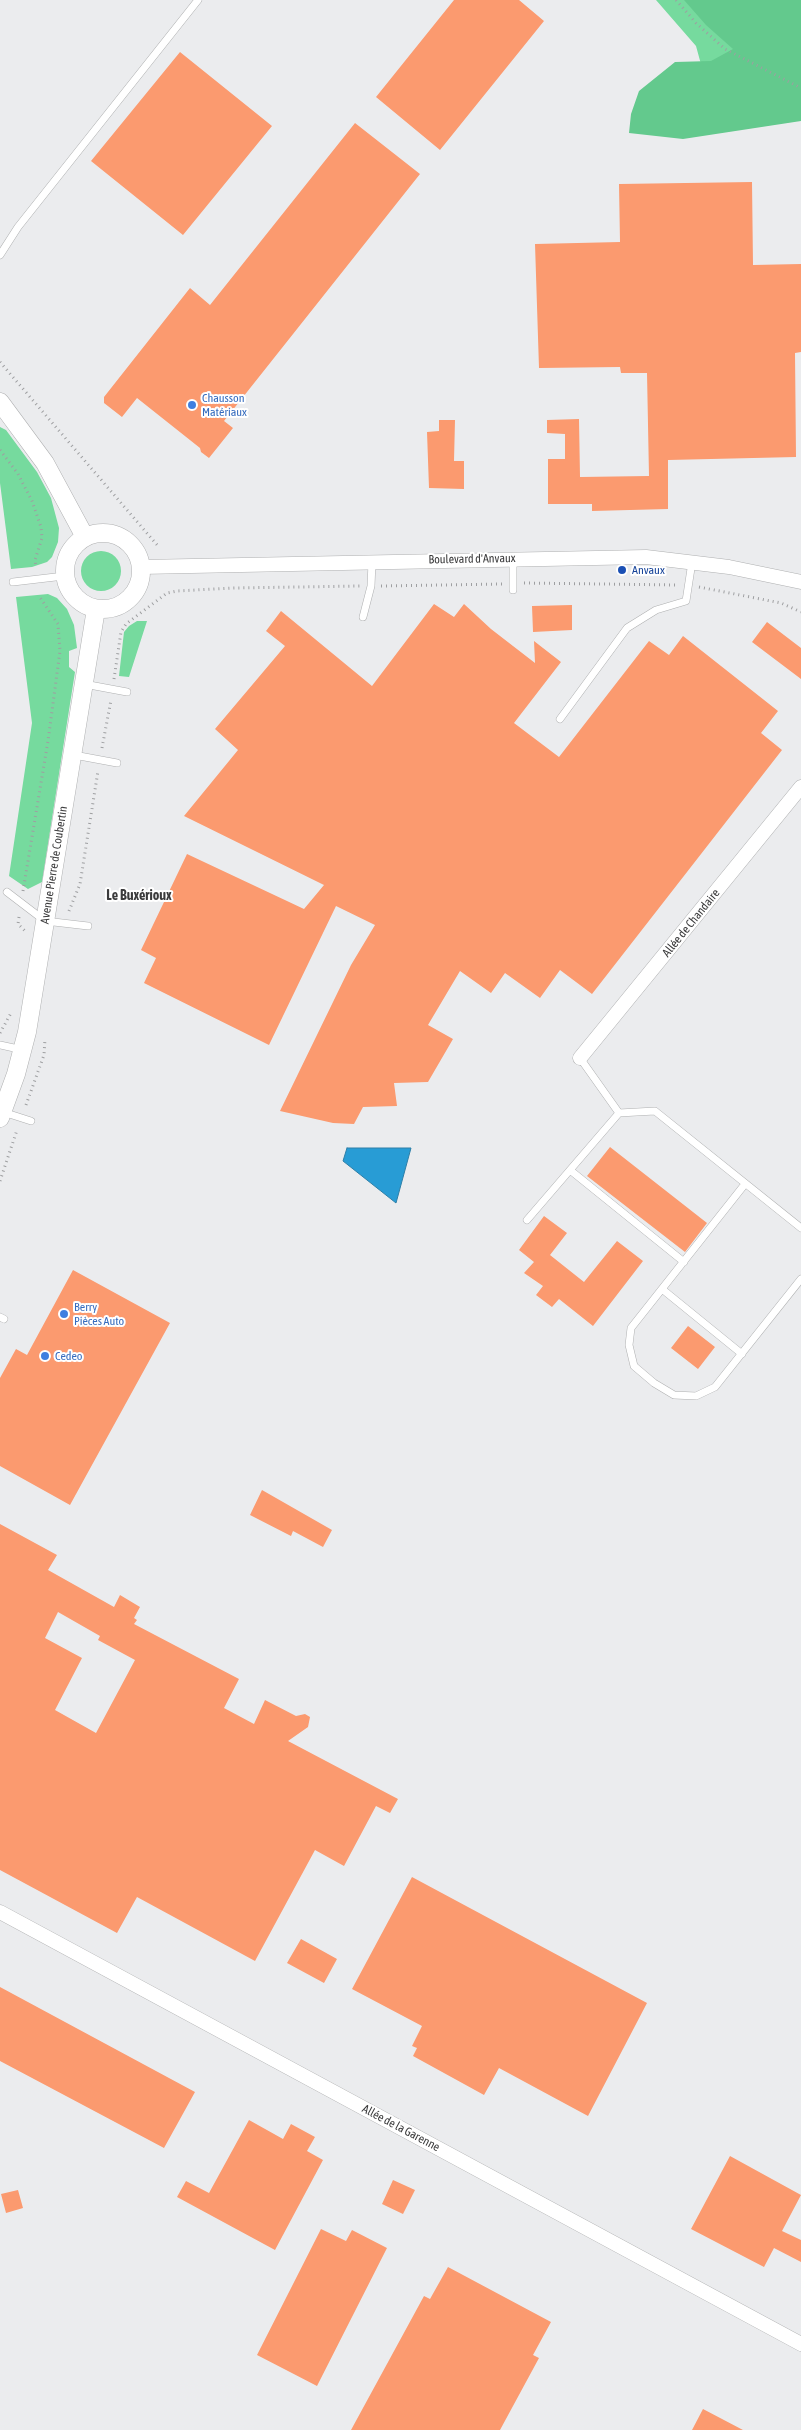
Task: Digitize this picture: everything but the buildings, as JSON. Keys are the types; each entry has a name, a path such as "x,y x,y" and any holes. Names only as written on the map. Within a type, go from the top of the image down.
{"street":[{"path":"0,402 44,463 85,537"},
{"path":"96,533 109,533 121,537 131,545 138,555 141,567 141,579 137,590 120,606 108,609 96,609 85,605 75,598 68,588 64,576 68,553 75,544 85,537 96,533"},
{"name":"Boulevard d'Anvaux","path":"141,567 646,557 729,566 801,582"},
{"name":"Avenue Pierre de Coubertin","path":"1,1114 23,1050 96,609"},
{"name":"Allée de Chandaire","path":"580,1058 801,787"},
{"name":"Allée de la Garenne","path":"0,1912 801,2344"}],"lane":[{"path":"0,256 18,227 198,0"},
{"path":"513,559 513,587"},
{"path":"363,617 371,586 372,561"},
{"path":"560,720 627,628 656,610 686,601 692,562"},
{"path":"13,582 64,576"},
{"path":"84,684 127,692"},
{"path":"71,754 117,763"},
{"path":"7,892 45,921 88,926"},
{"path":"0,1045 23,1050"},
{"path":"580,1058 619,1113"},
{"path":"527,1220 619,1113 654,1111 801,1228"},
{"path":"1,1114 31,1121"},
{"path":"570,1170 684,1262"},
{"path":"745,1184 631,1328 629,1345 634,1366 654,1383 674,1395 696,1396 715,1387 801,1279"},
{"path":"662,1289 742,1354"}],"path":[{"path":"676,0 696,23 725,49 801,88"},
{"path":"0,362 158,546"},
{"path":"0,450 18,474 32,501 41,527 42,538 35,560 36,567"},
{"path":"64,922 80,884 121,632 126,624 167,593 234,588 689,585 781,603 801,612"},
{"path":"26,940 27,933 18,924 48,741 60,651 58,624 39,596"},
{"path":"0,1033 13,1008"},
{"path":"0,1181 44,1056 45,1035"}],"green space":[{"path":"656,0 801,0 801,101 702,68 696,46"},
{"path":"684,0 801,0 801,121 683,139 629,133 631,114 639,91 675,62 711,61 733,49 706,25"},
{"path":"0,427 6,430 37,472 51,498 59,528 58,542 52,557 47,562 32,567 11,569 0,483"},
{"path":"101,551 115,557 121,571 115,585 101,591 87,585 81,571 87,557"},
{"path":"48,594 57,598 67,609 74,625 77,648 69,651 69,667 75,672 42,882 28,889 9,876 32,723 16,597"},
{"path":"137,621 147,621 129,677 119,676 124,632"}],"water":[{"path":"347,1148 411,1148 396,1203 343,1161"}],"place":[{"name":"Chausson Matériaux","path":"192,405"},
{"name":"Anvaux","path":"622,570"},
{"name":"Berry Pièces Auto","path":"64,1314"},
{"name":"Cedeo","path":"45,1356"}],"district":[{"name":"Le Buxérioux","path":"139,896"}]}
